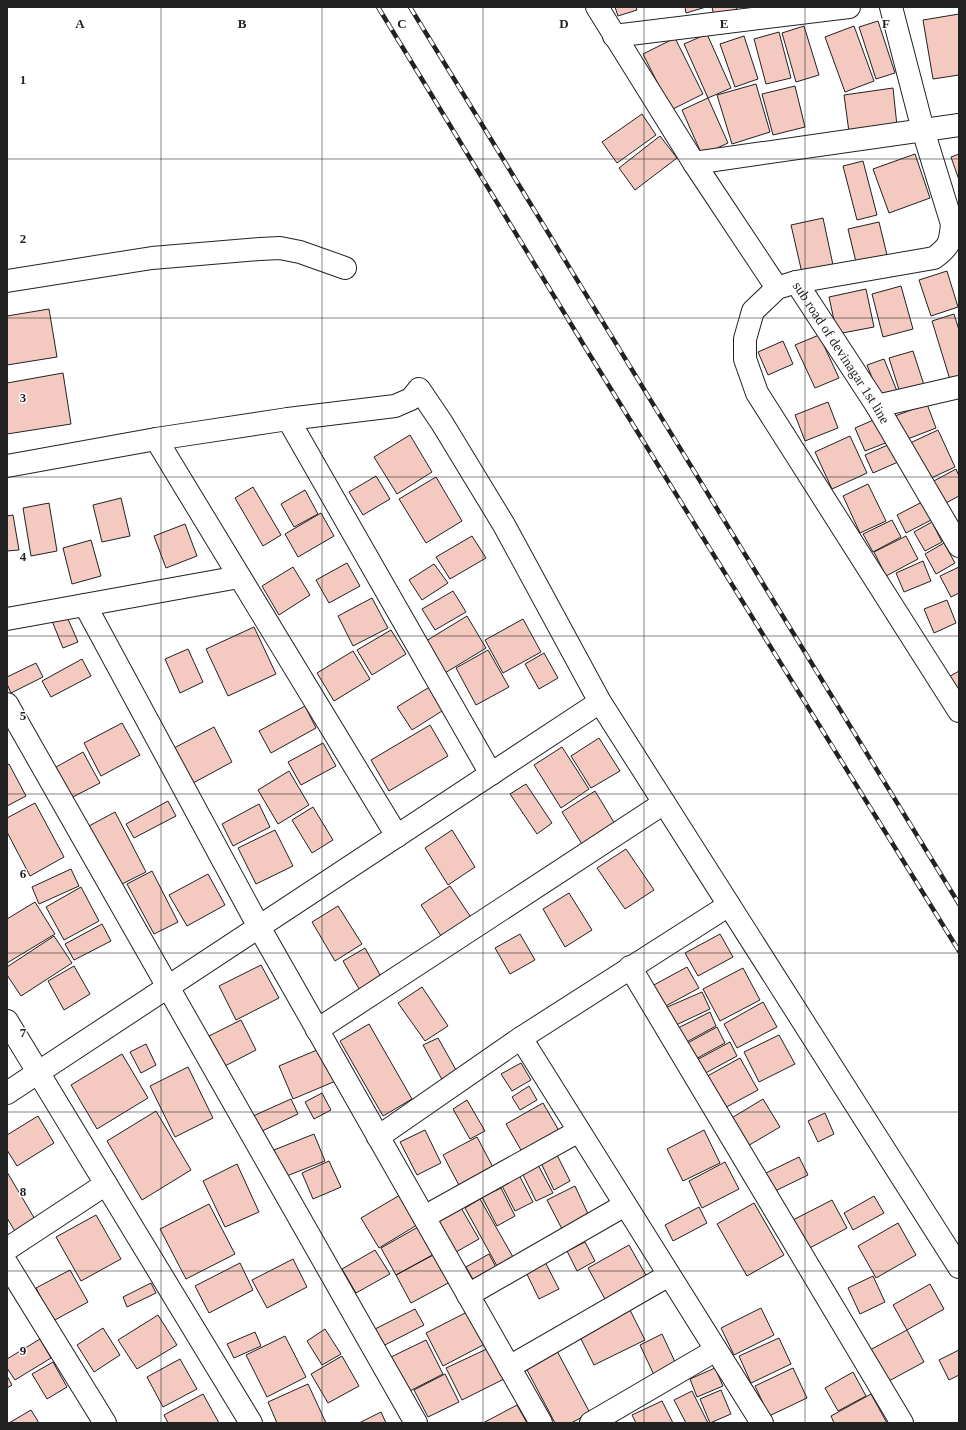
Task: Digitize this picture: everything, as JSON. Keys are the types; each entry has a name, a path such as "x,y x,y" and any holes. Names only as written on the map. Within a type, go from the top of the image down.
{"street":[{"path":"597,7 694,163 786,285 753,311 745,339 745,358 757,393 959,711"},
{"path":"614,36 849,7"},
{"name":"sub road of devinagar 1st line","path":"891,7 923,130 952,224 950,240 946,249 934,258 786,285 877,406 959,546"},
{"path":"694,163 959,125"},
{"path":"7,281 152,258 280,248 300,252 345,268"},
{"path":"877,406 959,387"},
{"path":"7,466 156,439 288,419 395,406 411,399 419,389 504,525 600,702 959,1267"},
{"path":"288,419 491,774"},
{"path":"156,439 397,836"},
{"path":"7,619 239,577"},
{"path":"85,605 259,927 541,1423"},
{"path":"7,1093 600,702"},
{"path":"7,704 416,1423"},
{"path":"317,1030 664,803"},
{"path":"378,1137 521,1038 729,905"},
{"path":"630,967 902,1423"},
{"path":"7,1021 251,1423"},
{"path":"521,1038 762,1423"},
{"path":"424,1218 579,1131"},
{"path":"7,1249 106,1184"},
{"path":"468,1295 625,1205"},
{"path":"7,1264 105,1423"},
{"path":"509,1367 669,1275"},
{"path":"591,1423 716,1350"}],"building":[{"path":"615,7 636,7 637,10 618,16"},
{"path":"685,7 706,7 686,13"},
{"path":"712,7 736,7 737,9 714,16"},
{"path":"959,14 959,75 933,79 923,20"},
{"path":"878,21 895,73 876,79 859,27"},
{"path":"804,26 819,75 796,82 782,33"},
{"path":"854,26 874,81 845,92 825,37"},
{"path":"779,32 791,78 766,84 754,39"},
{"path":"707,34 731,88 708,98 684,44"},
{"path":"744,36 758,79 735,87 720,44"},
{"path":"675,38 703,94 671,110 643,54"},
{"path":"756,84 770,132 732,144 717,95"},
{"path":"795,86 805,127 773,135 762,94"},
{"path":"893,88 897,126 849,132 844,95"},
{"path":"708,98 728,143 702,155 682,110"},
{"path":"642,114 656,135 617,163 602,142"},
{"path":"660,136 677,158 635,190 619,168"},
{"path":"915,154 930,198 889,213 873,169"},
{"path":"959,154 959,180 951,157"},
{"path":"863,161 877,215 857,220 843,166"},
{"path":"823,218 833,265 802,273 791,225"},
{"path":"879,222 887,255 856,262 848,229"},
{"path":"947,271 958,307 931,316 919,280"},
{"path":"901,286 913,329 883,337 872,294"},
{"path":"866,289 874,327 837,334 829,297"},
{"path":"49,309 57,357 7,365 7,316"},
{"path":"954,314 959,330 959,381 951,383 932,321"},
{"path":"819,335 839,378 815,388 795,345"},
{"path":"783,341 793,364 768,375 758,352"},
{"path":"913,351 924,385 900,393 889,358"},
{"path":"884,359 897,391 880,398 867,365"},
{"path":"63,373 71,424 7,434 7,383"},
{"path":"828,402 838,428 805,441 795,415"},
{"path":"927,404 936,428 905,440 895,416"},
{"path":"878,418 888,442 865,451 855,428"},
{"path":"938,430 955,467 927,480 910,443"},
{"path":"410,435 432,472 397,494 374,457"},
{"path":"850,436 867,473 832,489 815,452"},
{"path":"890,444 898,462 873,473 865,455"},
{"path":"956,469 959,476 959,496 944,504 932,482"},
{"path":"376,476 390,499 363,515 349,492"},
{"path":"436,477 462,521 426,543 399,499"},
{"path":"868,484 886,521 860,533 843,496"},
{"path":"253,487 281,535 263,546 235,498"},
{"path":"305,490 318,514 294,527 281,504"},
{"path":"121,498 130,536 102,542 93,505"},
{"path":"924,501 933,519 906,533 897,515"},
{"path":"49,503 57,551 31,556 23,508"},
{"path":"321,513 334,536 298,557 285,534"},
{"path":"13,515 19,550 7,551 7,516"},
{"path":"892,520 901,537 873,552 863,534"},
{"path":"932,522 942,542 925,551 914,532"},
{"path":"185,524 197,556 166,568 154,536"},
{"path":"472,536 486,558 450,579 436,557"},
{"path":"906,536 918,559 886,576 874,552"},
{"path":"91,540 101,576 72,584 63,548"},
{"path":"944,543 955,563 936,574 925,554"},
{"path":"923,561 931,581 904,592 896,573"},
{"path":"347,563 360,586 329,603 316,580"},
{"path":"434,564 448,583 422,600 409,580"},
{"path":"293,567 310,595 279,615 262,586"},
{"path":"959,567 959,593 951,597 940,576"},
{"path":"453,591 466,612 435,630 422,609"},
{"path":"372,598 388,628 353,646 338,616"},
{"path":"947,600 956,623 934,633 924,609"},
{"path":"64,610 78,642 63,648 50,616"},
{"path":"467,616 486,648 445,673 426,641"},
{"path":"523,619 541,652 503,673 485,640"},
{"path":"254,627 276,674 228,696 206,649"},
{"path":"391,630 406,654 372,675 357,650"},
{"path":"188,649 203,682 180,693 165,659"},
{"path":"488,650 509,687 476,705 456,668"},
{"path":"353,651 370,679 334,701 317,673"},
{"path":"544,653 558,678 539,689 525,664"},
{"path":"82,659 91,676 51,697 42,681"},
{"path":"36,663 43,677 11,693 7,684 7,677"},
{"path":"959,671 959,699 947,678"},
{"path":"436,683 450,706 412,730 397,707"},
{"path":"305,706 316,728 271,753 259,731"},
{"path":"122,723 140,755 101,776 84,743"},
{"path":"430,725 448,756 389,791 371,760"},
{"path":"214,727 232,762 193,783 174,748"},
{"path":"599,738 620,771 591,788 571,756"},
{"path":"323,743 336,766 301,785 288,762"},
{"path":"562,747 589,789 561,808 534,765"},
{"path":"83,752 100,783 65,801 49,771"},
{"path":"9,764 26,796 7,806 7,765"},
{"path":"289,771 309,805 278,824 258,790"},
{"path":"526,784 552,823 537,834 510,794"},
{"path":"595,791 618,829 585,849 562,812"},
{"path":"168,801 176,816 134,838 126,824"},
{"path":"35,803 64,857 30,876 7,832 7,818"},
{"path":"259,804 270,827 233,846 222,824"},
{"path":"313,807 333,840 312,853 292,820"},
{"path":"115,812 146,872 120,885 89,826"},
{"path":"275,830 293,866 256,884 238,848"},
{"path":"452,830 475,867 448,885 425,848"},
{"path":"626,849 654,890 625,909 597,868"},
{"path":"71,869 79,886 39,904 32,887"},
{"path":"152,871 178,922 154,934 127,884"},
{"path":"208,874 225,905 187,926 169,895"},
{"path":"450,886 474,922 445,942 421,905"},
{"path":"81,887 99,921 64,940 46,907"},
{"path":"569,893 592,930 565,947 543,909"},
{"path":"35,902 55,934 7,963 7,919"},
{"path":"338,906 362,944 335,961 312,922"},
{"path":"102,924 111,941 74,960 65,944"},
{"path":"520,934 535,960 510,974 495,948"},
{"path":"720,934 733,957 698,976 685,953"},
{"path":"54,936 72,963 21,996 7,975 7,967"},
{"path":"365,948 384,982 362,994 343,961"},
{"path":"261,965 279,998 236,1020 219,986"},
{"path":"74,966 90,994 64,1010 48,981"},
{"path":"687,967 699,988 664,1007 652,986"},
{"path":"743,968 760,1000 720,1021 703,989"},
{"path":"422,987 448,1026 425,1041 398,1003"},
{"path":"702,992 710,1009 674,1026 665,1008"},
{"path":"763,1002 777,1027 737,1048 724,1024"},
{"path":"710,1012 716,1026 681,1045 674,1030"},
{"path":"241,1020 256,1050 225,1066 209,1036"},
{"path":"369,1024 412,1099 383,1116 340,1041"},
{"path":"717,1027 725,1043 692,1061 684,1045"},
{"path":"779,1035 795,1064 759,1082 744,1052"},
{"path":"438,1038 460,1077 445,1085 423,1045"},
{"path":"730,1042 737,1056 700,1076 693,1062"},
{"path":"146,1044 156,1065 141,1073 130,1052"},
{"path":"324,1047 338,1080 293,1099 279,1066"},
{"path":"122,1054 148,1098 97,1129 71,1085"},
{"path":"740,1058 758,1090 719,1111 702,1079"},
{"path":"521,1063 531,1080 512,1091 501,1074"},
{"path":"188,1067 213,1118 175,1137 150,1086"},
{"path":"529,1086 537,1100 520,1110 512,1097"},
{"path":"322,1093 331,1110 314,1119 305,1102"},
{"path":"291,1099 298,1114 260,1132 253,1116"},
{"path":"763,1099 780,1127 746,1147 730,1119"},
{"path":"467,1100 485,1131 470,1139 453,1109"},
{"path":"543,1103 562,1136 525,1157 506,1124"},
{"path":"156,1111 191,1170 142,1200 107,1141"},
{"path":"825,1113 834,1134 818,1142 808,1121"},
{"path":"38,1116 54,1143 17,1166 7,1150 7,1135"},
{"path":"425,1130 441,1163 417,1175 400,1142"},
{"path":"704,1130 720,1163 683,1181 667,1149"},
{"path":"314,1134 325,1161 284,1177 274,1150"},
{"path":"477,1137 495,1171 461,1189 443,1155"},
{"path":"557,1155 570,1181 554,1190 541,1163"},
{"path":"799,1157 808,1175 773,1192 764,1174"},
{"path":"329,1161 341,1187 313,1199 302,1173"},
{"path":"725,1162 739,1189 702,1208 689,1181"},
{"path":"537,1163 553,1193 536,1201 521,1171"},
{"path":"237,1164 259,1212 225,1227 203,1181"},
{"path":"7,1172 36,1221 16,1233 7,1218"},
{"path":"518,1173 533,1202 515,1211 500,1182"},
{"path":"575,1186 589,1216 562,1229 547,1200"},
{"path":"501,1188 515,1216 497,1226 482,1197"},
{"path":"400,1195 417,1225 379,1248 361,1218"},
{"path":"874,1196 884,1213 853,1230 844,1213"},
{"path":"480,1199 513,1257 497,1266 465,1208"},
{"path":"832,1200 847,1228 808,1249 793,1220"},
{"path":"754,1203 784,1255 747,1276 717,1224"},
{"path":"209,1204 235,1254 186,1279 160,1229"},
{"path":"460,1206 479,1239 456,1252 437,1218"},
{"path":"699,1207 707,1223 673,1241 665,1225"},
{"path":"96,1215 121,1259 81,1281 56,1237"},
{"path":"898,1223 916,1255 876,1278 858,1246"},
{"path":"418,1227 434,1254 396,1275 381,1248"},
{"path":"585,1242 595,1261 577,1271 567,1251"},
{"path":"629,1245 647,1277 606,1301 588,1268"},
{"path":"375,1250 390,1274 356,1293 342,1269"},
{"path":"437,1253 452,1281 411,1303 396,1275"},
{"path":"489,1254 498,1271 475,1283 466,1267"},
{"path":"293,1259 307,1287 267,1308 252,1280"},
{"path":"544,1260 559,1289 539,1299 525,1270"},
{"path":"240,1263 253,1290 209,1313 195,1286"},
{"path":"70,1270 88,1302 53,1321 36,1288"},
{"path":"873,1276 885,1302 860,1314 848,1288"},
{"path":"151,1283 156,1293 127,1307 123,1297"},
{"path":"930,1284 944,1309 907,1330 893,1305"},
{"path":"628,1306 645,1340 594,1365 577,1331"},
{"path":"761,1308 774,1335 734,1355 721,1328"},
{"path":"415,1309 424,1325 381,1347 373,1330"},
{"path":"469,1311 485,1344 443,1366 426,1333"},
{"path":"158,1315 177,1345 137,1369 118,1340"},
{"path":"103,1328 120,1355 94,1372 77,1345"},
{"path":"325,1329 341,1354 322,1365 307,1341"},
{"path":"907,1330 924,1362 887,1382 870,1350"},
{"path":"255,1332 261,1346 234,1358 227,1344"},
{"path":"662,1334 676,1364 654,1375 640,1345"},
{"path":"285,1336 306,1377 267,1397 246,1355"},
{"path":"779,1338 791,1364 751,1383 739,1356"},
{"path":"40,1339 51,1358 15,1380 7,1368 7,1359"},
{"path":"426,1340 443,1374 406,1393 389,1358"},
{"path":"491,1347 506,1378 462,1400 446,1368"},
{"path":"959,1350 959,1375 949,1380 939,1360"},
{"path":"557,1351 590,1413 571,1423 555,1423 526,1368"},
{"path":"342,1356 359,1386 328,1403 311,1374"},
{"path":"180,1359 197,1389 163,1407 147,1377"},
{"path":"53,1362 67,1387 47,1399 32,1374"},
{"path":"715,1368 723,1386 697,1397 690,1379"},
{"path":"793,1368 807,1398 769,1416 755,1386"},
{"path":"853,1372 866,1396 838,1411 825,1388"},
{"path":"445,1374 459,1402 428,1417 414,1390"},
{"path":"7,1376 12,1385 7,1388"},
{"path":"308,1384 326,1423 277,1423 268,1402"},
{"path":"721,1390 731,1414 710,1423 700,1399"},
{"path":"692,1391 708,1423 686,1423 674,1400"},
{"path":"203,1394 219,1423 168,1423 164,1415"},
{"path":"871,1394 887,1423 834,1423 831,1416"},
{"path":"662,1401 673,1423 636,1423 632,1415"},
{"path":"517,1405 527,1423 483,1423"},
{"path":"31,1410 39,1423 9,1423"},
{"path":"381,1412 386,1423 359,1423"}],"railway":[{"path":"378,7 588,352 959,951"},
{"path":"410,7 959,904"}]}
